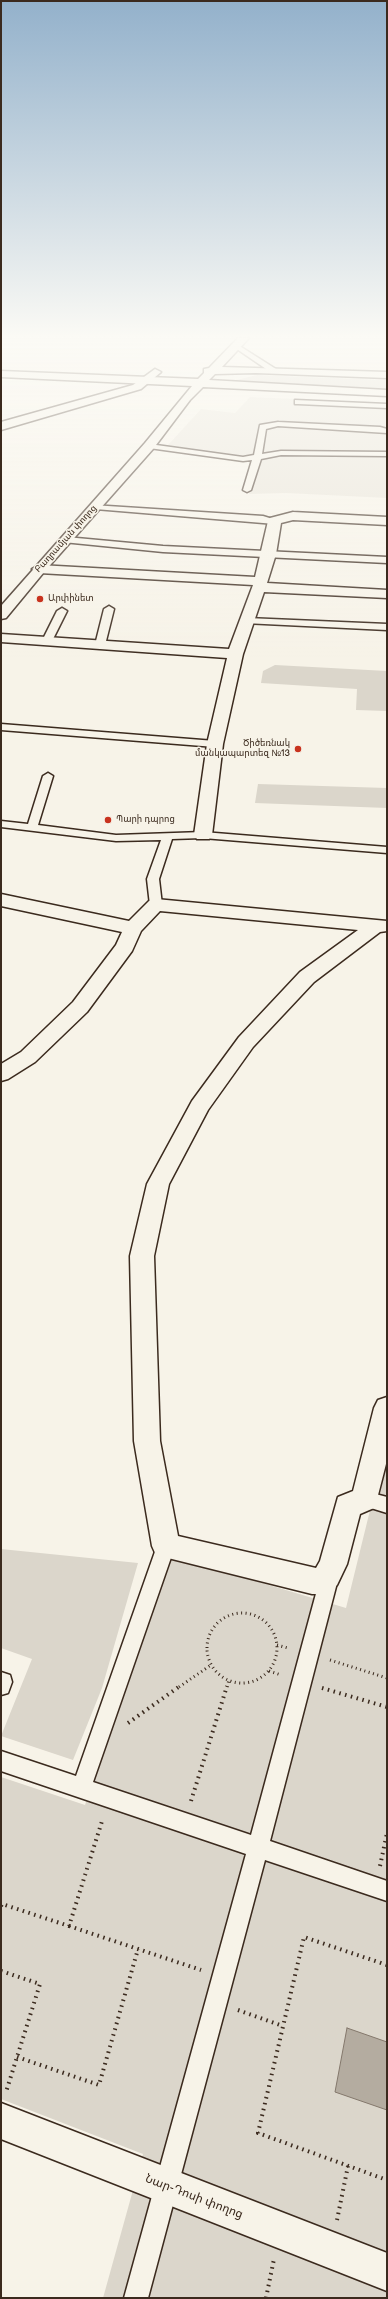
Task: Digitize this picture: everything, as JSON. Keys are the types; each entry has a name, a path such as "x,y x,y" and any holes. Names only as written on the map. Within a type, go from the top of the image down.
{"street":[{"name":"Բաղրամյան փողոց","path":"1,615 39,569 149,446"},
{"path":"203,835 215,744 235,654 260,584 269,554 275,522 293,516 387,521"},
{"path":"39,569 387,594"},
{"path":"1,638 235,654"},
{"path":"1,900 133,928"},
{"path":"1,1074 28,1057 80,1007 126,947 133,928 156,905 382,925"},
{"path":"382,925 307,977 246,1042 200,1106 158,1184 142,1256 147,1441 166,1546 312,1581 320,1581 327,1576 333,1564 348,1506 376,1502 387,1408"},
{"name":"Նար-Դոսի փողոց","path":"2,2110 167,2187 387,2272"}],"lane":[{"path":"247,490 259,445"},
{"path":"149,446 243,459 281,453 387,454"},
{"path":"95,508 263,519 275,522"},
{"path":"66,540 163,549 387,560"},
{"path":"100,645 109,609"},
{"path":"47,641 62,611"},
{"path":"247,621 387,628"},
{"path":"1,727 215,744"},
{"path":"32,828 48,776"},
{"path":"1,824 116,838 203,835 387,850"},
{"path":"156,905 153,879 168,836"},
{"path":"82,1787 166,1546"},
{"path":"136,2298 224,1977 333,1564"},
{"path":"1,1681 1,1686"},
{"path":"1,1761 109,1796 381,1889"}],"path":[{"path":"244,1613 256,1615 274,1632 277,1645 277,1657 268,1671 263,1677 252,1682 229,1680 219,1674 211,1665 206,1653 207,1641 211,1629 220,1620 231,1614 244,1613"},
{"path":"96,1746 211,1665"},
{"path":"268,1671 387,1707"},
{"path":"185,1822 229,1680"},
{"path":"69,1926 109,1796"},
{"path":"381,1889 387,1833"},
{"path":"1,1906 2,1904 224,1977"},
{"path":"387,1965 304,1937 258,2133 387,2180"},
{"path":"17,2057 99,2085 138,1949"},
{"path":"1,1970 40,1984 2,2110"},
{"path":"217,2003 283,2026"},
{"path":"266,2298 275,2256"}],"shaded area":[{"path":"170,445 387,445 387,498 286,493 249,494 260,456 244,457"},
{"path":"275,665 387,671 387,711 356,710 357,689 261,683 263,671"},
{"path":"258,784 387,788 387,808 255,803"},
{"path":"387,1441 387,2298 103,2298 143,2154 1,2099 1,1777 85,1805 172,1556 346,1608"},
{"path":"1,1549 138,1563 102,1688 73,1760 1,1736 32,1659 1,1648"},
{"path":"347,2028 387,2042 387,2110 335,2092"}],"place":[{"name":"Արփինետ","path":"40,599"},
{"name":"Ծիծեռնակ մանկապարտեզ №13","path":"298,749"},
{"name":"Պարի դպրոց","path":"108,820"}]}
